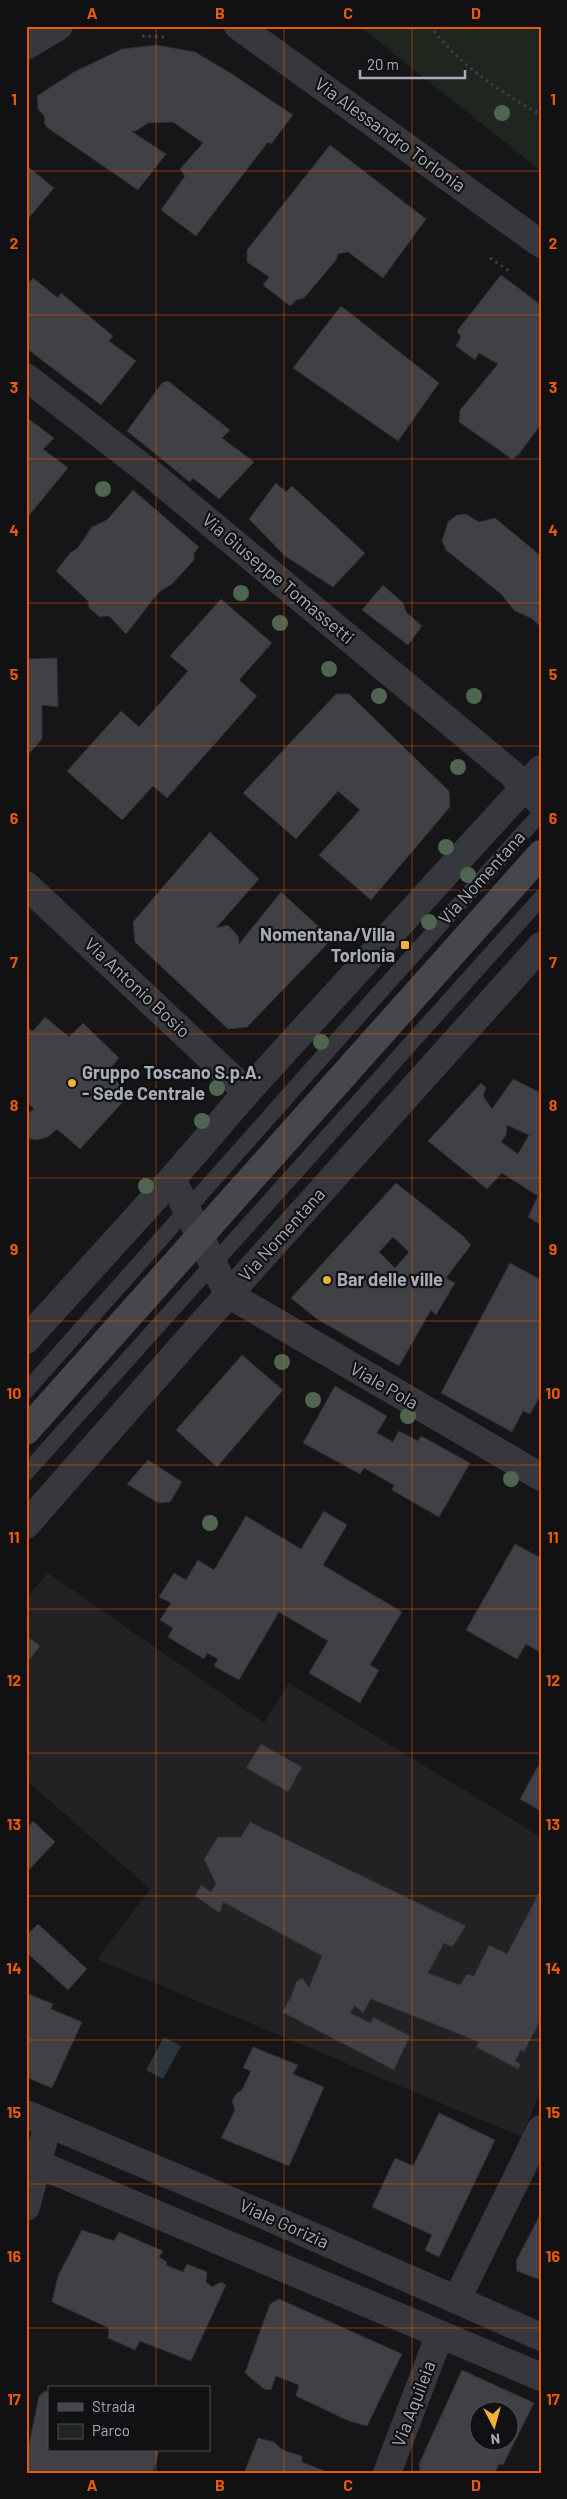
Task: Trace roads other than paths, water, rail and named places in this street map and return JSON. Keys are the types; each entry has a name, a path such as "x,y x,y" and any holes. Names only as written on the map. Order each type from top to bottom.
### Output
{"main road":[{"name":"Via Nomentana","path":"26,1431 541,854"}],"street":[{"path":"26,46 59,26"},
{"name":"Via Alessandro Torlonia","path":"238,26 541,244"},
{"name":"Via Giuseppe Tomassetti","path":"26,377 150,473 536,786"},
{"name":"Via Nomentana","path":"26,1340 172,1179 247,1092 536,786"},
{"name":"Via Antonio Bosio","path":"26,885 247,1092"},
{"name":"Via Nomentana","path":"26,1525 228,1294 541,946"},
{"path":"172,1179 228,1294"},
{"name":"Viale Pola","path":"228,1294 541,1477"},
{"path":"26,2207 37,2119"},
{"name":"Viale Gorizia","path":"37,2119 264,2215 541,2337"},
{"path":"457,2299 541,2129"},
{"path":"32,2161 541,2377"},
{"path":"247,2251 264,2215"},
{"name":"Via Aquileia","path":"388,2473 440,2334"}],"lane":[{"name":"Via Nomentana","path":"26,1391 386,984 541,813"},
{"name":"Via Nomentana","path":"26,1473 541,898"}],"place":[{"name":"Nomentana/Villa Torlonia","path":"405,945"},
{"name":"Gruppo Toscano S.p.A. - Sede Centrale","path":"72,1083"},
{"name":"Bar delle ville","path":"327,1280"}]}
